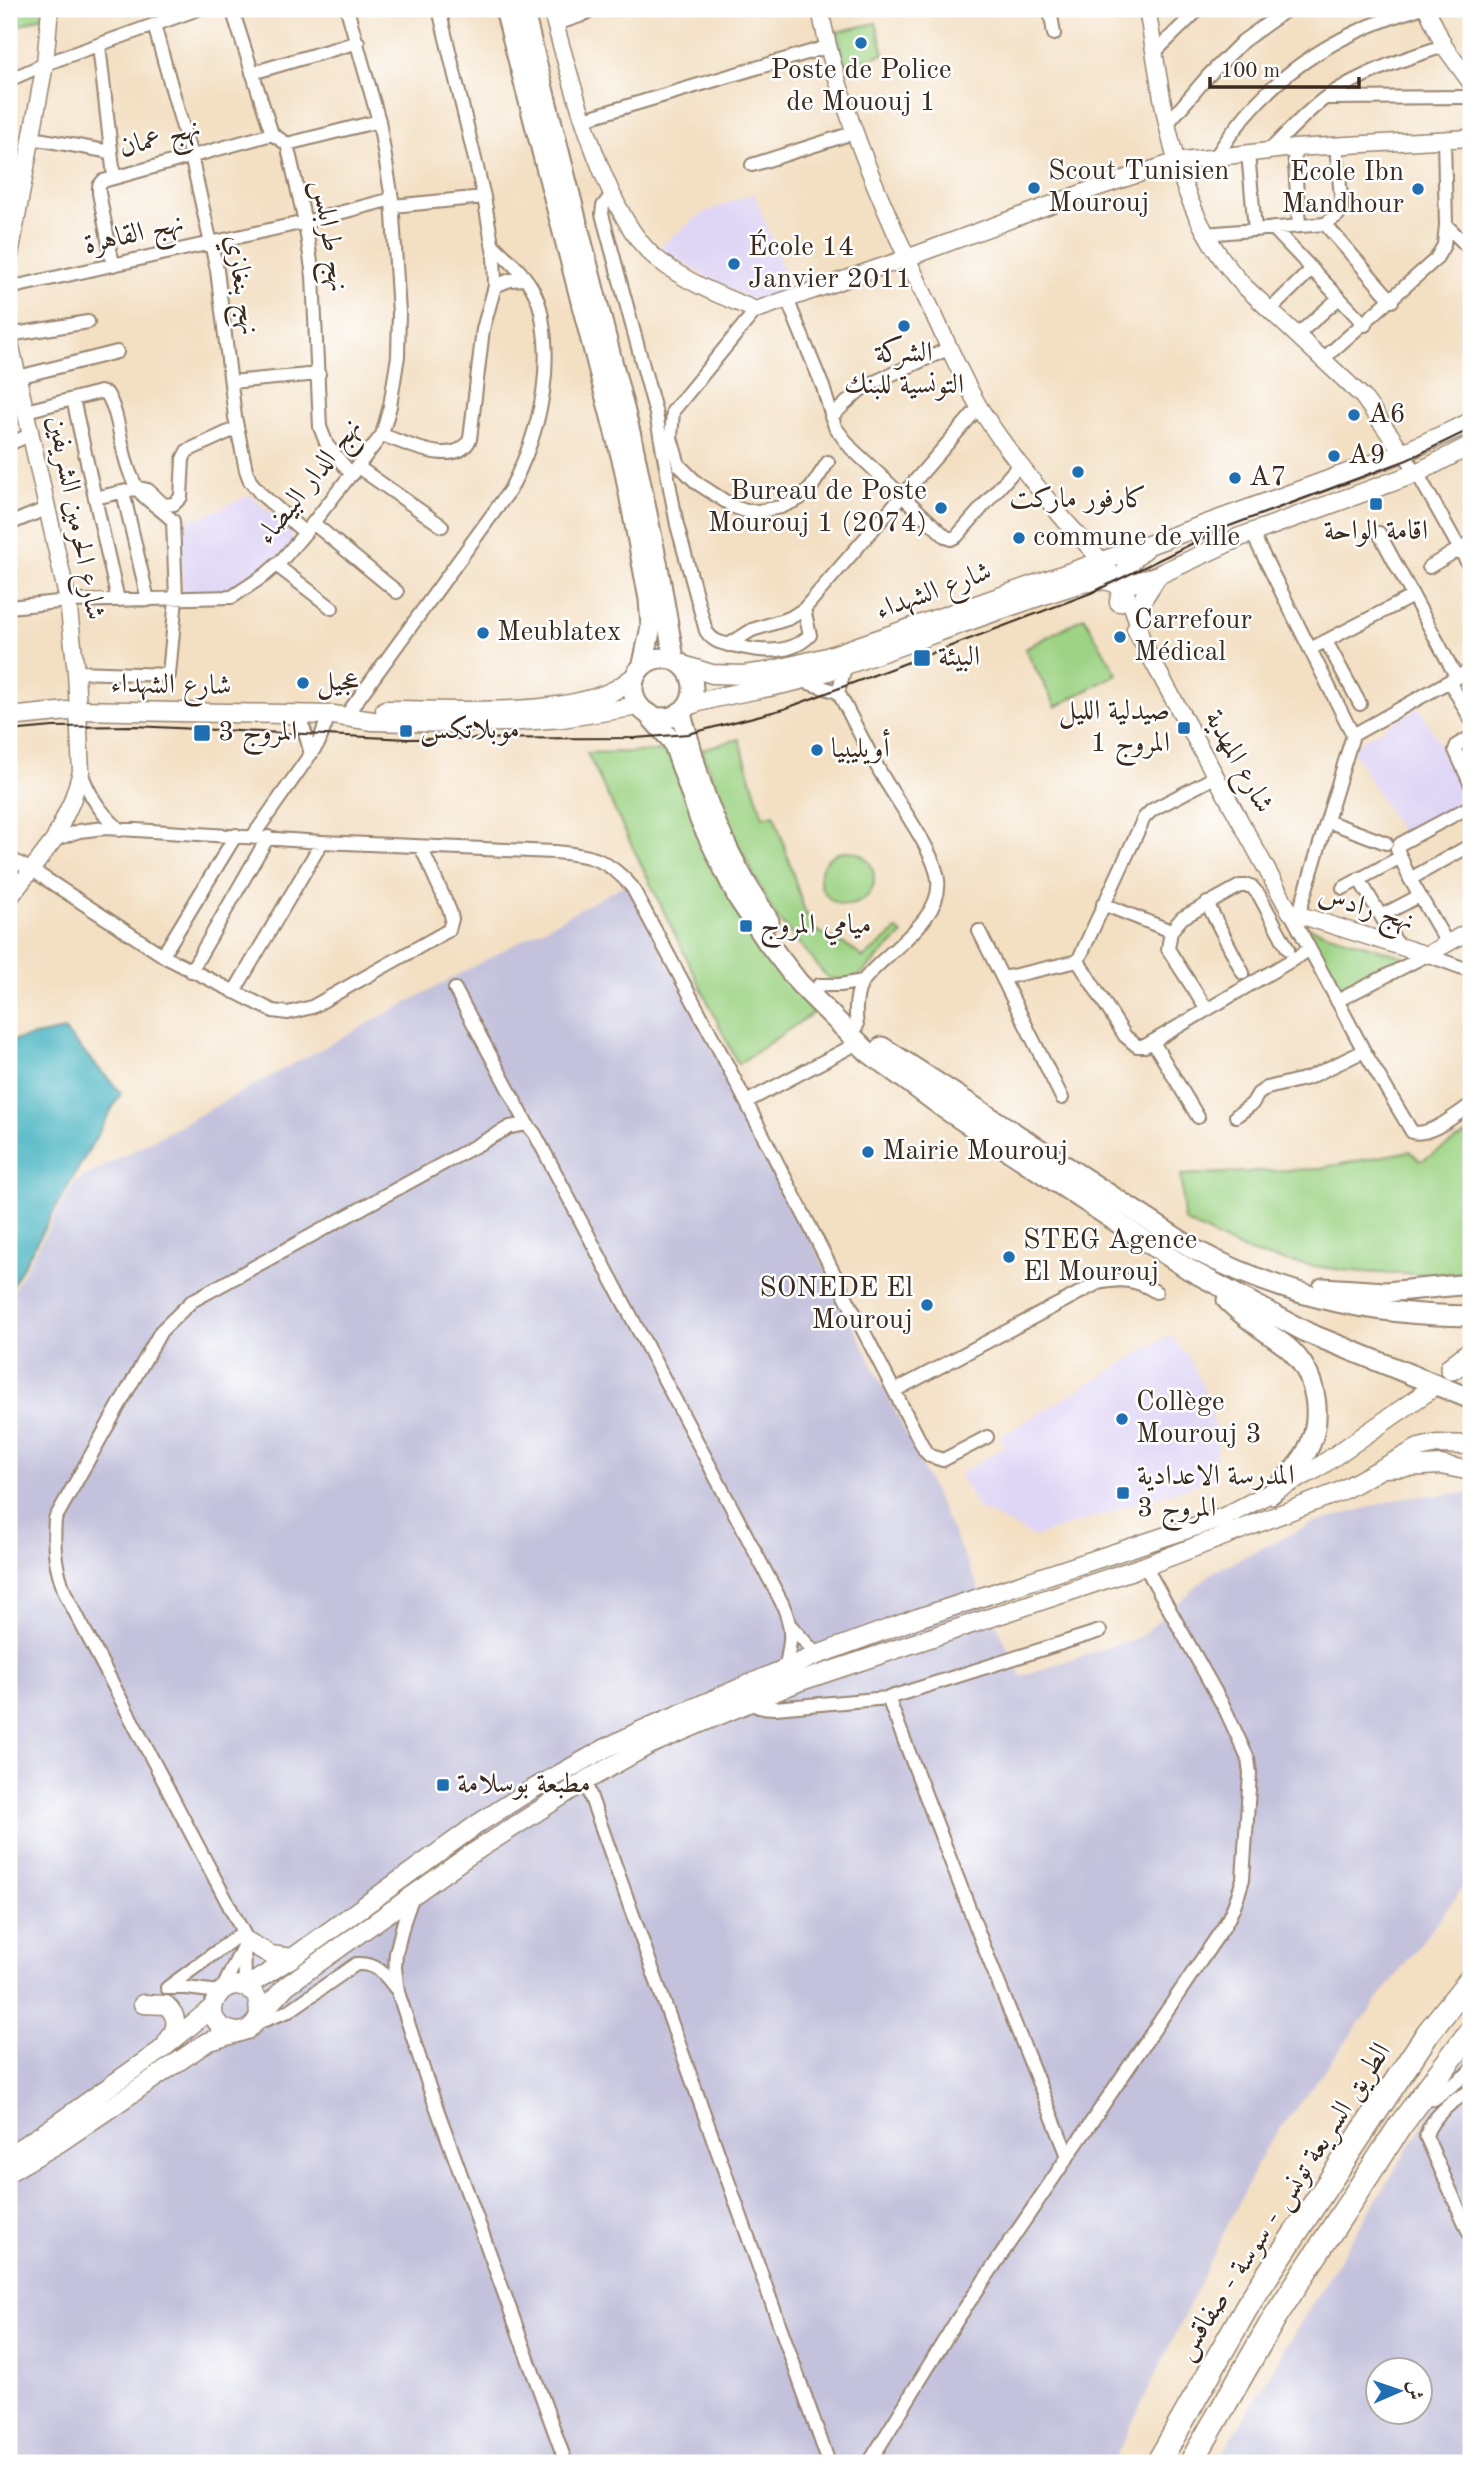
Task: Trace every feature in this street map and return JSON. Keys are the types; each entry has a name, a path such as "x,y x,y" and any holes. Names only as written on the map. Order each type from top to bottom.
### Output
{"highway":[{"path":"505,9 624,467 649,598 651,628 633,686 634,697 673,742 700,820 738,898 768,943 800,983 945,1109 1098,1211 1216,1284 1308,1333 1471,1399"},
{"path":"523,9 631,436 679,662 692,680 691,698 684,709 664,718 643,710"},
{"path":"639,670 658,658 679,662"},
{"path":"684,709 701,784 721,836 750,892 776,933 858,1034 1195,1250 1231,1267 1285,1288 1358,1308 1396,1313 1471,1316"},
{"path":"1231,1267 1320,1288 1366,1292 1427,1290 1471,1284"},
{"path":"1216,1284 1236,1308 1293,1353 1306,1370 1313,1389 1316,1416 1309,1446 1300,1462 1271,1494"},
{"path":"1461,1370 1471,1353"},
{"name":"الطريق السريعة تونس - سوسة - صفاقس","path":"1158,2463 1249,2303 1427,2034 1471,1979"},
{"name":"الطريق السريعة تونس - سوسة - صفاقس","path":"1191,2463 1275,2316 1400,2126 1471,2031"},
{"path":"1400,2126 1434,2099"}],"main road":[{"name":"شارع الشهداء","path":"679,662 725,676 766,672 802,664 918,626 1097,559 1154,543 1403,453 1471,422"},
{"name":"شارع الشهداء","path":"684,709 713,697 799,680 846,666 1083,583 1115,589 1158,575 1252,533 1417,473 1471,445"},
{"path":"1115,589 1130,562 1154,543"},
{"path":"1138,617 1144,597 1158,575"},
{"name":"شارع الشهداء","path":"9,716 78,710 340,715 522,709 559,706 613,691 639,670"},
{"name":"شارع الشهداء","path":"340,715 445,723 508,722 643,710"},
{"path":"9,2155 161,2050 229,1986 245,1987 292,1958 479,1823 531,1790 640,1731 817,1655 918,1618 1200,1526 1271,1494 1316,1469 1429,1391"},
{"path":"9,2172 59,2143 207,2042 250,2024 286,1986 465,1858 585,1781 649,1745 798,1682 1145,1566 1339,1492 1411,1451 1426,1446 1471,1445"},
{"path":"1381,1469 1441,1465 1471,1471"},
{"path":"244,1938 271,1955 292,1958"},
{"path":"245,1987 258,1999 250,2024"},
{"path":"217,1998 217,2022 230,2032 250,2024"},
{"path":"143,2004 166,2005 176,2018 174,2032 161,2050"}],"street":[{"path":"9,260 45,64 50,9"},
{"path":"9,80 45,64 198,9"},
{"path":"232,9 272,134 287,144 379,121"},
{"name":"نهج الدار البيضاء","path":"9,607 68,601 232,597 276,565 309,528 382,435 398,356 399,313 392,203 379,121 347,9"},
{"path":"382,435 444,455 460,452 467,447 484,330 495,286 492,244 484,197 439,9"},
{"path":"594,9 580,16 553,16 584,119 612,194 626,222 655,258 688,280 756,310"},
{"path":"820,9 827,47 856,132 907,258 979,407 1019,466 1097,559 1115,589 1138,617 1141,637"},
{"path":"1050,9 1054,34"},
{"path":"1147,9 1175,162 1205,234 1230,271 1269,311 1363,397 1466,545 1471,569"},
{"path":"1155,52 1199,9"},
{"path":"1167,124 1208,76 1243,41 1288,9"},
{"path":"1217,155 1250,108 1284,77 1363,27 1417,9"},
{"path":"1427,9 1444,46 1471,83"},
{"name":"نهج بنغازي","path":"154,25 191,156 211,243 219,282 237,428 250,481 397,592"},
{"path":"252,72 358,42"},
{"path":"99,45 114,177"},
{"path":"1270,150 1325,98 1382,68 1444,46"},
{"path":"584,119 827,47"},
{"path":"1325,98 1471,97"},
{"path":"752,166 856,132"},
{"name":"نهج عمان","path":"113,265 99,186 114,177 272,134"},
{"path":"32,138 111,152"},
{"path":"804,609 811,631 806,639 771,652 713,640 704,626 679,534 669,477 668,446 673,411 756,310 1175,162 1294,148 1471,138"},
{"path":"1322,360 1436,259 1444,245 1444,139"},
{"name":"نهج طرابلس","path":"287,144 305,222 313,276 319,419 323,436 327,445 355,471 442,526"},
{"path":"1205,234 1325,224 1338,215 1342,207 1336,145"},
{"path":"1294,148 1299,226"},
{"path":"1248,153 1255,230"},
{"path":"612,194 605,202 602,214 668,446 679,466 686,474 734,507 759,511 781,507 799,499 811,488 828,461"},
{"name":"نهج القاهرة","path":"9,289 392,203 484,197"},
{"path":"1325,224 1392,300"},
{"path":"1446,225 1471,250"},
{"path":"1273,228 1365,324"},
{"path":"253,836 323,737 487,523 510,490 525,460 543,403 546,356 541,313 534,290 492,244"},
{"path":"1269,311 1312,270"},
{"path":"495,286 510,280 526,279"},
{"path":"1296,336 1339,298"},
{"path":"787,299 823,387 831,417 845,442 945,536 954,538 1019,466"},
{"path":"9,337 88,322"},
{"name":"شارع الحرمين الشريفين","path":"9,337 16,389 32,434 68,601 76,672 81,772"},
{"path":"831,417 870,384 950,348"},
{"path":"16,389 117,352"},
{"path":"231,382 319,374"},
{"path":"26,411 100,392 107,394 125,457 141,494 173,521 176,598 169,674 76,672"},
{"path":"73,399 118,600"},
{"path":"728,645 752,629 790,618 804,609 979,407"},
{"path":"95,498 139,488 148,489 164,505 174,504 181,497 183,459 187,450 237,428"},
{"path":"9,444 32,434"},
{"path":"669,477 686,474"},
{"path":"123,492 148,600"},
{"path":"9,524 48,508"},
{"path":"1252,533 1353,735 1327,821 1294,914 1309,950 1412,1132 1419,1134 1428,1131 1471,1105"},
{"path":"1379,533 1413,596 1470,716"},
{"path":"1429,567 1466,545"},
{"path":"276,565 332,608"},
{"name":"شارع المهدية","path":"1115,589 1294,914"},
{"path":"1310,649 1413,596"},
{"path":"1326,641 1360,704"},
{"path":"838,692 846,666"},
{"path":"1353,735 1471,669"},
{"path":"799,680 838,692 882,775 927,851 939,882 932,908 915,930 863,981 850,985 819,985"},
{"path":"293,714 304,729 311,754"},
{"path":"1471,737 1457,745 1455,750 1471,785"},
{"path":"81,772 93,803 120,830"},
{"path":"9,900 54,840 72,801 81,772"},
{"path":"1078,961 1144,818 1152,810 1217,776"},
{"path":"1447,943 1410,879 1397,849 1400,844 1471,806"},
{"path":"1327,821 1386,843"},
{"path":"54,840 79,831 105,828 322,842 584,854 603,860 620,872 632,887 854,1298 925,1451 936,1460 949,1458 987,1437"},
{"path":"163,955 236,835"},
{"path":"191,971 268,837"},
{"path":"233,992 322,842"},
{"path":"1410,879 1471,845"},
{"path":"9,858 191,971 273,1011 300,1011 312,1007 449,930 452,919 450,911 421,847"},
{"path":"1343,888 1399,858"},
{"path":"1359,879 1398,946"},
{"path":"1207,1010 1170,954 1168,942 1171,931 1182,918 1240,886 1251,886 1259,895 1288,949"},
{"path":"1381,916 1419,895"},
{"path":"1207,903 1243,973"},
{"path":"1103,904 1171,931"},
{"name":"نهج رادس","path":"1294,914 1427,954"},
{"path":"1337,1001 1471,930"},
{"path":"979,931 1062,1098"},
{"path":"1078,961 1130,1042 1137,1046 1153,1042 1309,950"},
{"path":"1427,954 1471,971"},
{"path":"1003,978 1078,961"},
{"path":"746,1102 858,1034 856,1003 863,981"},
{"path":"455,989 527,1124 535,1134 769,1578 791,1626 817,1655"},
{"path":"1153,1042 1198,1117"},
{"path":"1236,1116 1268,1088 1308,1078 1364,1051"},
{"path":"245,1987 244,1938 65,1593 57,1573 53,1548 55,1520 161,1331 192,1301 510,1126 527,1124"},
{"path":"896,1390 1098,1283 1129,1280 1144,1284 1156,1292"},
{"path":"869,2463 957,2320 1232,1913 1242,1878 1250,1773 1248,1759 1225,1709 1145,1566"},
{"path":"785,1670 791,1626"},
{"path":"749,1703 775,1708 888,1698 1100,1632"},
{"path":"888,1698 1068,2156"},
{"path":"585,1781 830,2463"},
{"path":"413,1895 396,1953 398,1992 429,2087 566,2463"},
{"path":"244,1938 217,1998 186,1987 167,1988 244,1938"},
{"path":"250,2024 289,2011 356,1964 368,1963 379,1968 398,1992"},
{"path":"1434,2099 1471,2071"},
{"path":"1471,2091 1447,2108 1428,2128 1426,2136 1471,2237"}],"shaded area":[{"name":"École 14 Janvier 2011","path":"754,193 788,283 782,286 785,294 757,302 714,282 659,247 703,213"},
{"path":"249,495 291,530 293,542 286,552 227,596 183,598 179,522 207,515"},
{"path":"1419,707 1471,797 1471,802 1405,840 1351,747"},
{"path":"626,884 759,1134 1021,1676 1140,1637 1213,1572 1311,1524 1405,1497 1471,1493 1471,1877 1264,2150 1113,2463 9,2463 9,1297 75,1182"},
{"name":"Collège Mourouj 3","path":"1170,1335 1191,1360 1209,1401 1218,1442 1212,1479 1034,1537 977,1508 959,1474 1005,1447 1000,1437"},
{"path":"1471,2052 1471,2463 1217,2463 1458,2068"}],"green space":[{"path":"9,9 45,9 44,16 9,30"},
{"name":"Poste de Police de Mououj 1","path":"876,23 884,54 845,64 837,32"},
{"path":"1084,617 1117,674 1056,707 1025,649"},
{"path":"739,739 763,817 774,814 804,909 815,930 850,947 863,958 897,930 903,934 859,976 847,980 828,978 774,914 728,826 702,749"},
{"path":"670,751 712,867 755,940 813,1013 738,1064 587,753"},
{"path":"852,851 862,855 870,863 874,878 870,893 862,901 842,905 832,901 824,893 820,873 824,863 832,855"},
{"path":"1306,927 1405,957 1345,988 1335,986"},
{"path":"1467,1134 1471,1141 1471,1272 1393,1274 1288,1262 1254,1254 1184,1221 1181,1175 1314,1169 1410,1151 1421,1161"}],"water":[{"path":"64,1030 121,1093 9,1291 9,1041"}],"tram line":[{"path":"9,731 53,727 134,726 409,739 635,738 688,734 784,709 1091,593 1224,528 1407,460 1471,429"}],"place":[{"name":"Poste de Police de Mououj 1","path":"861,43"},
{"name":"Scout Tunisien Mourouj","path":"1034,188"},
{"name":"Ecole Ibn Mandhour","path":"1418,189"},
{"name":"École 14 Janvier 2011","path":"734,264"},
{"name":"الشركة التونسية للبنك","path":"904,326"},
{"name":"A6","path":"1354,415"},
{"name":"A9","path":"1334,456"},
{"name":"كارفور ماركت","path":"1078,472"},
{"name":"A7","path":"1235,478"},
{"name":"اقامة الواحة","path":"1376,504"},
{"name":"Bureau de Poste Mourouj 1 (2074)","path":"941,508"},
{"name":"commune de ville","path":"1019,538"},
{"name":"Meublatex","path":"483,633"},
{"name":"Carrefour Médical","path":"1120,637"},
{"name":"البيئة","path":"922,658"},
{"name":"عجيل","path":"303,683"},
{"name":"صيدلية الليل المروج 1","path":"1184,728"},
{"name":"موبلاتكس","path":"406,731"},
{"name":"المروج 3","path":"202,733"},
{"name":"أويليبيا","path":"817,750"},
{"name":"ميامي المروج","path":"746,926"},
{"name":"Mairie Mourouj","path":"868,1152"},
{"name":"STEG Agence El Mourouj","path":"1009,1257"},
{"name":"SONEDE El Mourouj","path":"927,1305"},
{"name":"Collège Mourouj 3","path":"1122,1419"},
{"name":"المدرسة الاعدادية المروج 3","path":"1123,1493"},
{"name":"مطبعة بوسلامة","path":"443,1785"}]}
